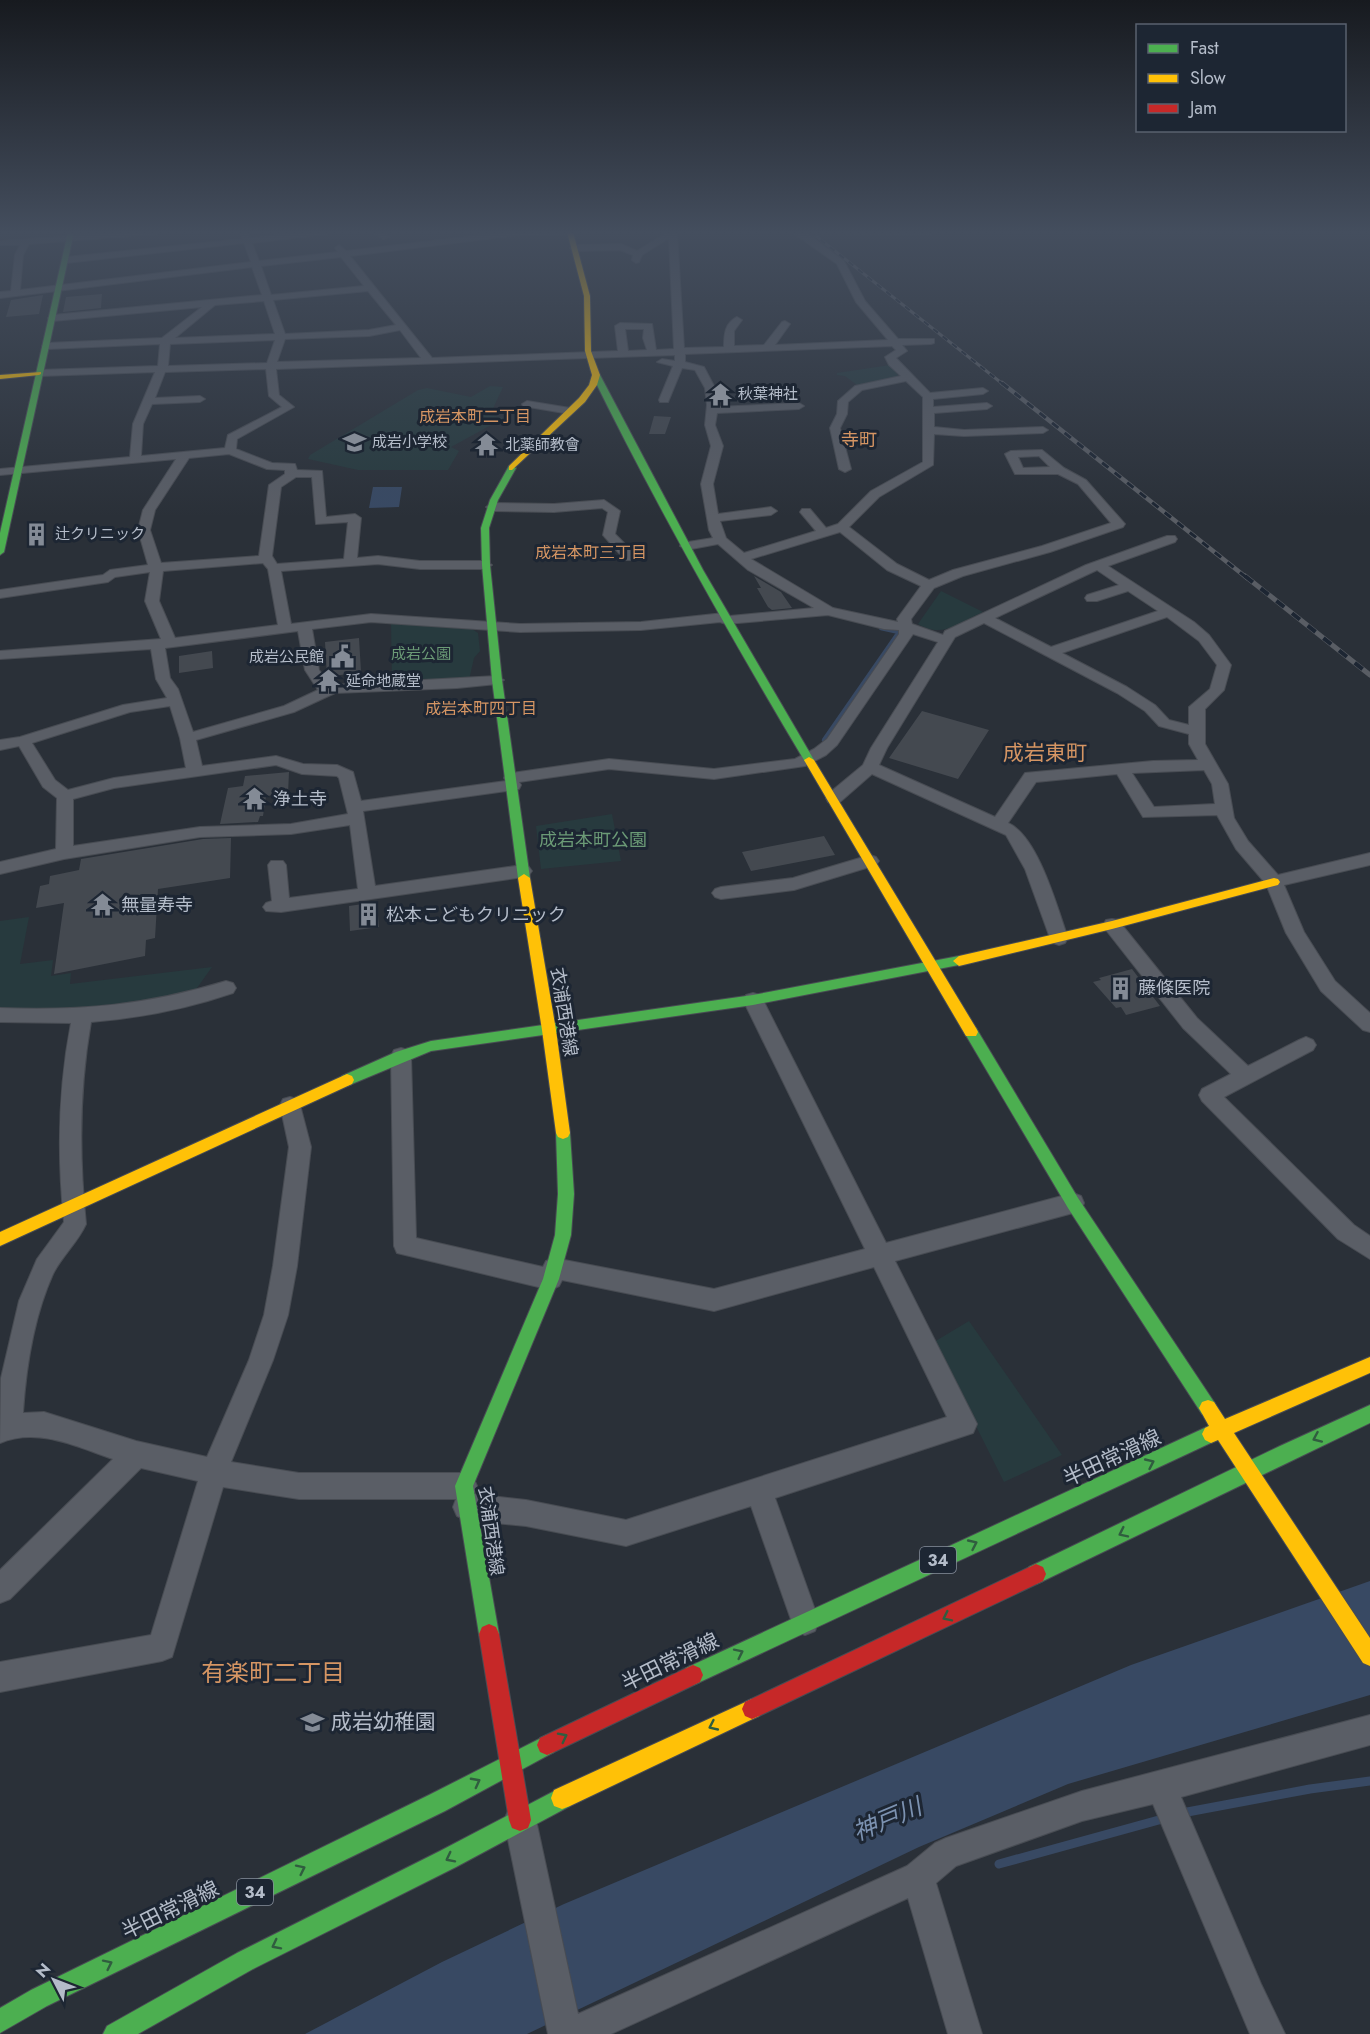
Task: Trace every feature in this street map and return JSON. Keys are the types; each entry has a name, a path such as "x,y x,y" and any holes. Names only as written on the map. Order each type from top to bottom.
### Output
{"street":[{"path":"0,552 51,327"},
{"path":"135,460 138,424 162,368 165,341 182,327"},
{"path":"230,451 232,437 290,407 274,396 270,377 271,365 281,336 278,327"},
{"path":"46,346 369,333 403,327 429,361"},
{"path":"589,327 590,358 596,375 725,618 1073,1203 1370,1656"},
{"path":"620,327 623,354"},
{"path":"650,327 648,338 652,352"},
{"path":"664,400 680,357 678,327"},
{"path":"729,349 729,331 732,327"},
{"path":"768,347 783,327"},
{"path":"740,558 842,527 875,494 929,463 928,396 907,378 890,357 902,351 883,327"},
{"path":"0,376 162,368 680,357 729,349 931,341"},
{"path":"590,358 652,352 680,357 699,367 710,388 710,425 717,446 707,484 715,530 721,540 740,558 828,611 884,625 906,627 945,640"},
{"name":"衣浦西港線","path":"520,1820 465,1496 552,1274 563,1235 566,1194 565,1152 497,680 486,566 485,528 492,507 511,468 586,395 596,375"},
{"path":"845,469 835,428 842,414 843,401 859,388 907,378"},
{"path":"928,396 982,391"},
{"path":"586,395 593,392 606,395"},
{"path":"147,401 200,399"},
{"path":"527,404 570,411"},
{"path":"711,410 798,406"},
{"path":"930,410 987,406"},
{"path":"930,430 964,433 1043,430"},
{"path":"0,472 230,451 271,467 291,466 291,474"},
{"path":"185,455 151,505 144,530 156,567 157,581 152,600 163,644 163,679 171,689 175,700 188,738 195,772"},
{"path":"0,868 64,853 200,832 291,829 356,812 609,764 714,774 799,763 810,758 832,741 906,634 904,619 929,585 958,573 1046,549 1119,524 1082,482 1060,470"},
{"path":"285,627 270,563 268,528 275,485 291,474 318,473 320,521 355,518 350,563"},
{"path":"492,507 554,508 604,504 614,511 609,535 630,557"},
{"path":"713,518 771,510"},
{"path":"806,512 824,533"},
{"path":"842,527 892,567 929,585"},
{"path":"834,798 870,767 879,748 945,640 958,629 1098,565 1171,539"},
{"path":"686,546 721,540"},
{"path":"0,594 71,585 108,578 110,574 156,567 350,563 378,560 420,565 486,566"},
{"path":"1098,565 1188,625 1204,638 1224,665 1222,686 1209,700 1197,707 1197,744 1220,784 1223,809 1242,845 1274,882 1295,933 1311,962 1328,986 1370,1025"},
{"path":"1092,598 1129,586"},
{"path":"0,655 163,644 371,618 520,628 641,626 828,611"},
{"path":"1049,653 1167,612"},
{"path":"984,618 1122,690 1150,708 1164,723 1197,731"},
{"path":"305,625 310,669 320,685 329,691"},
{"path":"188,738 289,709 341,688 457,684 497,680"},
{"path":"0,745 23,741 128,708 175,700"},
{"path":"23,741 49,783 65,796"},
{"path":"65,796 114,783 281,760 305,769 337,770 347,776 356,812 364,855 367,893"},
{"path":"998,824 1031,777 1153,766 1209,765"},
{"path":"870,767 1012,831 1026,850 1039,877 1059,938"},
{"path":"1122,770 1149,813 1223,809"},
{"path":"64,853 65,796"},
{"path":"0,1239 290,1105 400,1056 431,1046 753,1000 933,967 1112,926 1274,882 1370,859"},
{"path":"721,893 794,884 870,861"},
{"path":"277,865 277,907 523,871"},
{"path":"1112,926 1190,1023 1246,1076"},
{"path":"0,1015 82,1016 194,1000 226,988"},
{"path":"82,1016 72,1070 69,1166 75,1224 45,1266 31,1301 13,1378 5,1428 44,1424 136,1454 214,1472 299,1486 465,1496 586,1527 626,1533 964,1424 753,1000"},
{"path":"1306,1045 1209,1095 1346,1232 1370,1250"},
{"path":"400,1056 405,1246 552,1274 714,1300 881,1257 1073,1203"},
{"path":"0,1677 162,1647 214,1472 261,1360 276,1315 285,1266 300,1147 290,1105"},
{"name":"半田常滑線","path":"0,2020 39,1998 511,1764 805,1621 1221,1430 1370,1365"},
{"path":"116,2034 245,1961 592,1782 843,1667 1370,1414"},
{"path":"0,1589 136,1454"},
{"path":"759,1491 805,1621"},
{"path":"573,2034 918,1877 946,1854 1082,1806 1169,1806 1370,1730"},
{"path":"1169,1806 1249,1996 1268,2034"},
{"path":"520,1820 566,2034"},
{"path":"918,1877 965,2034"}],"green space":[{"path":"890,365 898,375 897,377 857,385 845,376 837,375 837,373"},
{"path":"490,386 503,387 490,415 504,418 451,447 459,451 448,470 358,470 308,459 310,455 418,390 427,388 471,397"},
{"path":"941,591 983,612 943,630 935,630 918,624"},
{"name":"成岩公園","path":"391,623 472,629 478,633 480,651 474,658 469,680 392,683"},
{"name":"成岩本町公園","path":"612,814 621,861 541,869 536,826"},
{"path":"29,917 20,964 53,960 51,976 71,973 70,984 212,967 192,995 82,1010 0,1009 0,921"},
{"path":"969,1321 1062,1455 1004,1482 934,1342"}],"water":[{"path":"373,487 402,487 399,507 369,508"},
{"name":"神戸川","path":"1370,1581 1370,1695 1068,1784 919,1847 527,2034 305,2034 442,1962 564,1904 1131,1665"}],"building":[{"path":"654,416 671,417 665,434 649,434"},
{"path":"754,576 781,592 792,608 772,610 768,607 757,588 761,588"},
{"name":"成岩公民館","path":"359,638 361,672 327,677 325,642"},
{"path":"212,651 213,668 179,673 179,656"},
{"path":"922,711 989,730 958,779 889,758"},
{"name":"浄土寺","path":"289,772 288,794 266,796 263,816 260,816 258,822 220,824 228,788 243,786 245,776"},
{"path":"824,836 835,855 751,871 742,852"},
{"name":"無量寿寺","path":"231,838 230,878 158,889 155,938 146,940 145,956 54,974 64,903 36,908 40,886 49,884 50,876 79,870 81,859 203,839"},
{"name":"松本こどもクリニック","path":"377,902 379,927 350,931 349,906"},
{"name":"藤條医院","path":"1132,969 1160,1006 1126,1015 1121,1007 1116,1008 1093,982 1101,980 1099,978"}],"waterway":[{"path":"824,740 899,632 881,628"},
{"path":"1182,1813 1310,1789 1370,1781"},
{"path":"999,1864 1166,1818"}],"railway":[{"path":"931,327 1004,385"},
{"path":"1002,383 1247,578"},
{"path":"1245,576 1370,675"}],"traffic: fast":[{"path":"0,552 50,327"},
{"path":"596,375 698,570 809,760"},
{"path":"512,468 494,500 485,528 486,565 497,680 524,878"},
{"path":"347,1080 401,1056 431,1046 753,1000 959,961"},
{"path":"971,1032 1073,1203 1208,1408"},
{"path":"489,1634 464,1486 551,1279 563,1235 566,1194 563,1133"},
{"path":"1036,1574 1370,1414"},
{"path":"693,1675 1211,1434"},
{"path":"0,2021 39,1998 437,1803 547,1745"},
{"path":"115,2034 245,1961 448,1859 562,1798"}],"traffic: slow":[{"path":"512,468 582,400 593,385 596,375 588,351 588,327"},
{"path":"0,377 39,373"},
{"path":"809,760 971,1032"},
{"path":"524,878 563,1133"},
{"path":"959,961 1112,925 1274,882"},
{"path":"0,1239 347,1080"},
{"path":"1211,1434 1370,1365"},
{"path":"1208,1408 1370,1656"},
{"path":"562,1798 752,1709"}],"traffic: jam":[{"path":"752,1709 1036,1574"},
{"path":"489,1634 520,1820"},
{"path":"547,1745 693,1675"}],"place":[{"name":"秋葉神社","path":"720,394"},
{"name":"成岩小学校","path":"354,442"},
{"name":"北薬師教會","path":"487,445"},
{"name":"辻クリニック","path":"37,534"},
{"name":"成岩公民館","path":"342,657"},
{"name":"延命地蔵堂","path":"328,681"},
{"name":"浄土寺","path":"255,799"},
{"name":"無量寿寺","path":"103,905"},
{"name":"松本こどもクリニック","path":"368,915"},
{"name":"藤條医院","path":"1120,988"},
{"name":"成岩幼稚園","path":"313,1722"}],"district":[{"name":"成岩本町二丁目","path":"475,416"},
{"name":"寺町","path":"859,440"},
{"name":"成岩本町三丁目","path":"591,552"},
{"name":"成岩本町四丁目","path":"481,708"},
{"name":"成岩東町","path":"1045,753"},
{"name":"有楽町二丁目","path":"273,1672"}]}
